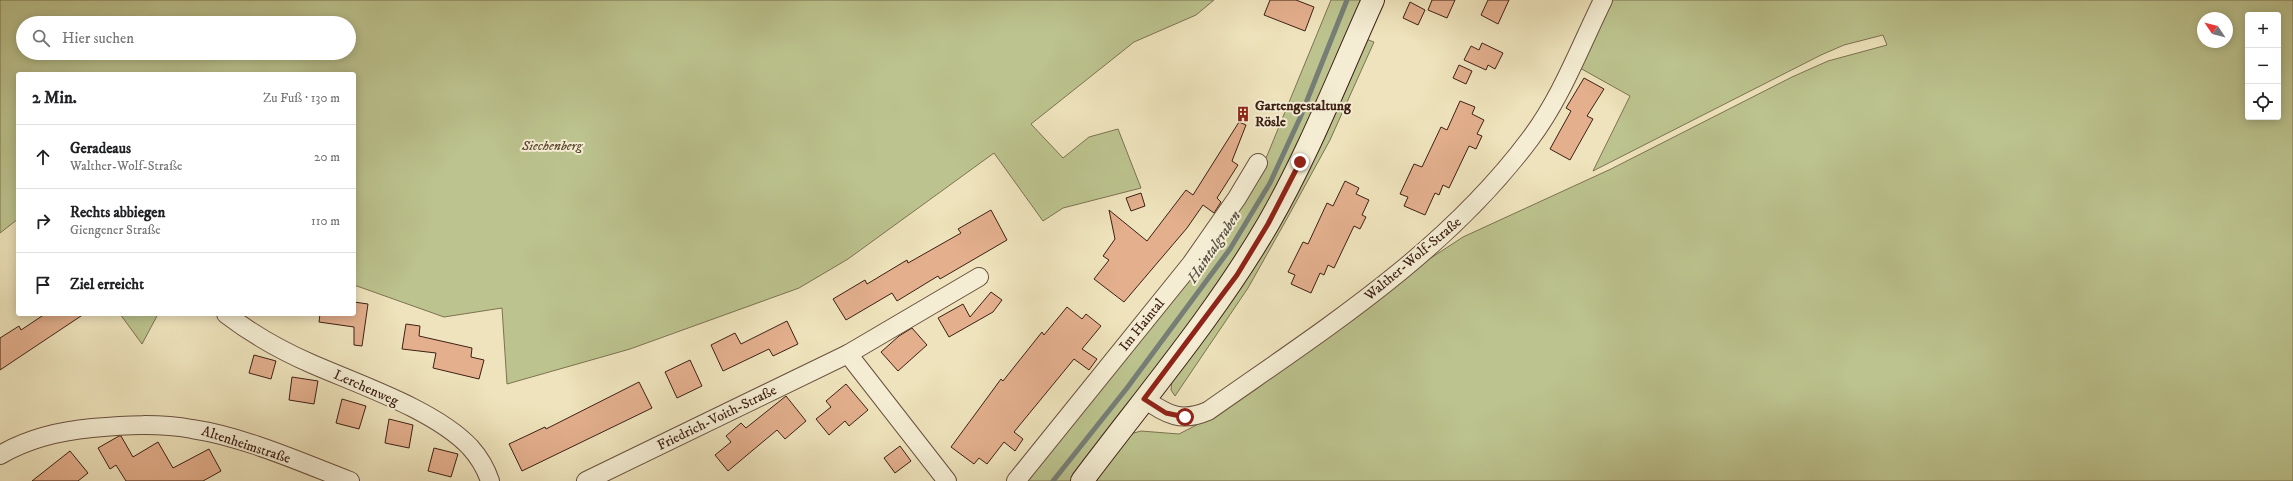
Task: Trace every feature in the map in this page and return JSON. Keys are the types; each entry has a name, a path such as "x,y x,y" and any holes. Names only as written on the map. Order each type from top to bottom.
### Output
{"main road":[{"path":"1082,481 1223,294 1268,224 1300,162 1372,0"}],"street":[{"name":"Walther-Wolf-Straße","path":"1144,399 1166,413 1176,416 1196,416 1208,410 1346,314 1431,248 1470,210 1531,139 1556,97 1603,0"},
{"name":"Im Haintal","path":"1016,481 1191,264 1237,198 1258,163"},
{"name":"Friedrich-Voith-Straße","path":"586,481 848,354 979,277"},
{"name":"Lerchenweg","path":"229,316 281,349 415,410 449,430 471,447 479,458 490,481"},
{"path":"848,354 947,481"},
{"name":"Altenheimstraße","path":"0,455 29,440 61,432 132,425 192,428 223,436 312,474 350,481"}],"green space":[{"name":"Siechenberg","path":"0,0 1214,0 1196,15 1134,42 1031,124 1063,158 1089,137 1118,129 1141,188 1063,208 1043,221 994,153 848,259 799,288 630,349 507,384 502,308 444,317 356,286 356,72 16,72 16,221 0,233"},
{"path":"1331,0 1364,0 1302,144 1228,275 1072,481 1022,481 1262,168"},
{"path":"1610,0 2293,0 2293,481 1091,481 1130,434 1141,431 1179,434 1214,416 1414,269 1463,237 1611,169 1792,77 1828,61 1887,45 1883,35 1844,45 1821,55 1593,171 1630,96 1580,68"},
{"path":"1366,39 1374,42 1330,140 1248,288 1175,396 1171,390 1172,379"},
{"path":"121,316 157,316 142,344"}],"building":[{"path":"1270,0 1296,0 1314,7 1305,31 1264,15"},
{"path":"1432,0 1455,0 1447,18 1428,10"},
{"path":"1488,0 1509,0 1498,24 1481,15"},
{"path":"1410,2 1425,10 1418,25 1403,18"},
{"path":"1482,43 1503,53 1495,69 1488,65 1486,70 1464,60 1471,46 1479,50"},
{"path":"1459,65 1472,71 1466,84 1453,78"},
{"path":"1584,78 1604,89 1587,116 1593,119 1570,160 1550,149 1571,111 1566,108"},
{"path":"1460,101 1475,107 1472,114 1484,120 1477,134 1482,136 1476,149 1469,146 1449,188 1443,185 1439,195 1435,193 1425,215 1404,206 1408,197 1400,194 1414,164 1422,167 1441,127 1447,130"},
{"path":"1239,122 1246,125 1232,161 1238,165 1217,198 1221,202 1214,213 1203,205 1187,228 1124,302 1094,279 1109,260 1103,256 1115,239 1109,210 1147,241 1186,190 1193,195"},
{"path":"1345,181 1359,188 1356,194 1369,200 1362,215 1366,217 1360,229 1354,226 1334,268 1328,265 1324,275 1320,273 1311,293 1291,284 1295,275 1288,272 1303,242 1308,244 1327,203 1333,206"},
{"path":"1141,193 1145,206 1131,211 1126,198"},
{"path":"991,210 1007,240 940,279 938,276 897,301 892,293 846,320 833,299 865,280 867,284 907,260 908,263 961,233 958,229"},
{"path":"991,292 1002,300 993,312 949,337 938,318 963,304 970,317"},
{"path":"356,302 368,304 362,346 354,345 354,327 319,322 320,316 356,316"},
{"path":"1067,307 1082,319 1086,314 1101,326 1082,349 1097,359 1089,370 1074,359 1014,432 1023,439 1015,451 1004,442 987,464 979,458 974,464 951,447 1001,379 1003,381 1042,332 1044,335"},
{"path":"42,316 81,316 0,370 0,338 19,326 21,330"},
{"path":"787,321 798,344 773,356 769,349 723,371 711,345 735,333 741,344"},
{"path":"406,324 420,326 419,336 472,348 471,357 484,360 479,379 433,368 436,353 402,349"},
{"path":"912,328 927,345 898,371 881,352 899,336"},
{"path":"254,355 276,361 271,379 249,373"},
{"path":"690,360 702,386 677,398 665,372"},
{"path":"292,377 318,381 314,404 289,400"},
{"path":"639,382 652,408 522,471 509,444 545,427 546,429"},
{"path":"846,384 868,410 849,426 845,421 829,435 816,419 831,407 826,401"},
{"path":"786,396 806,421 785,439 777,430 728,471 715,455 731,442 726,436 741,423 746,428"},
{"path":"342,399 366,406 359,429 336,423"},
{"path":"389,419 413,425 409,448 385,443"},
{"path":"121,436 133,457 158,442 173,468 209,449 221,471 203,481 126,481 116,465 110,469 98,448"},
{"path":"900,446 911,461 895,473 884,458"},
{"path":"434,448 458,454 451,477 428,471"},
{"path":"70,451 88,473 78,481 32,481"}],"waterway":[{"name":"Haintalgraben","path":"1053,481 1127,388 1230,249 1270,183 1300,118 1347,0"}],"place":[{"name":"Gartengestaltung Rösle","path":"1243,114"}],"route":[{"path":"1185,417 1166,413 1144,399 1237,275 1268,224 1300,162"}]}
